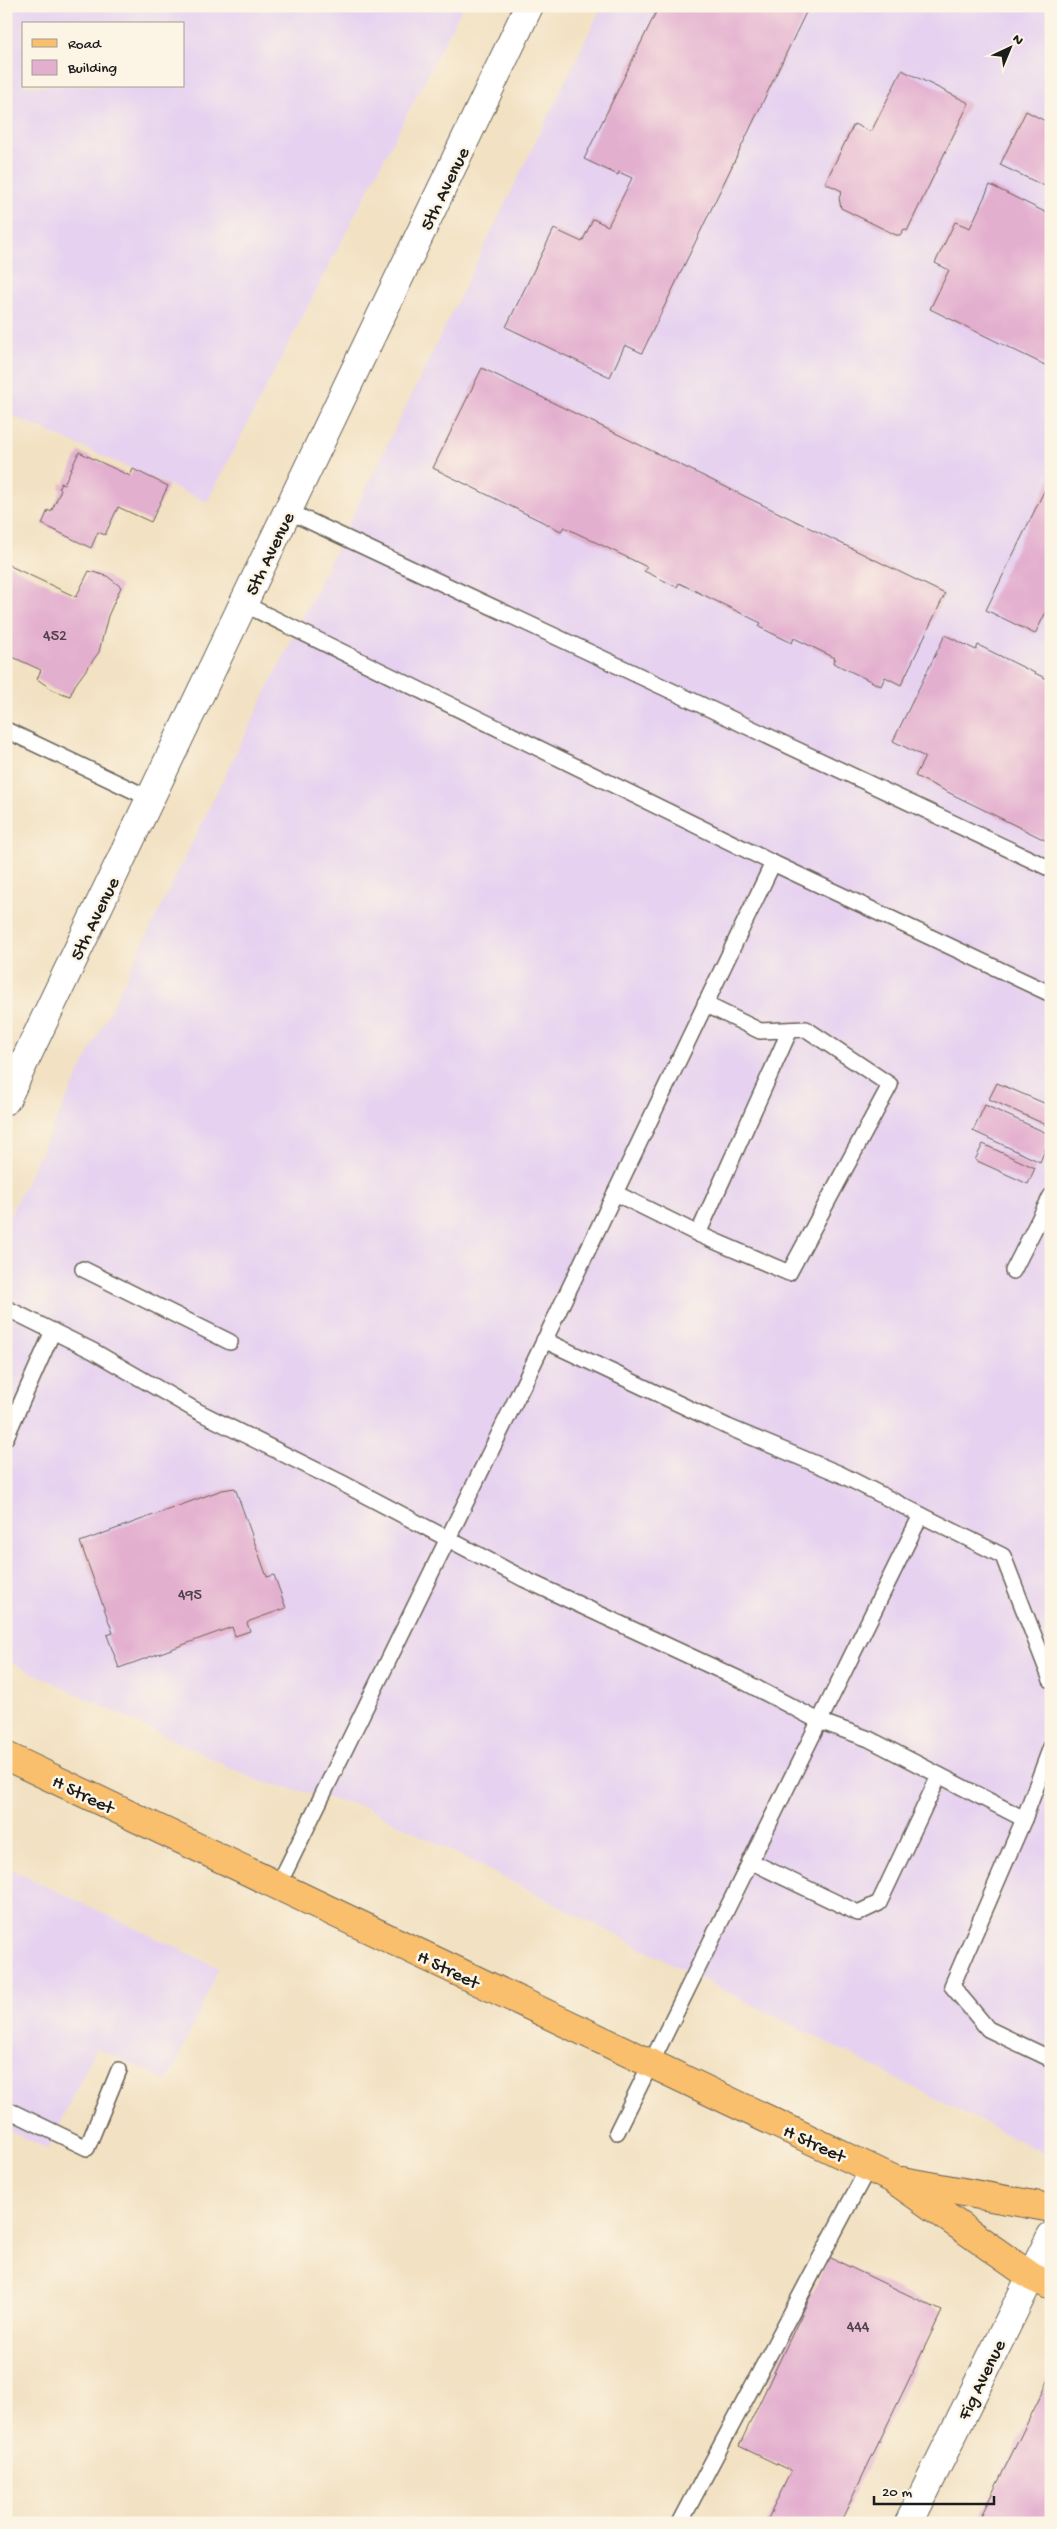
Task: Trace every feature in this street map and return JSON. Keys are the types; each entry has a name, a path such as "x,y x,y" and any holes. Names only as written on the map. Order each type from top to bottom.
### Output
{"main road":[{"name":"H Street","path":"6,1756 892,2179 1041,2281"},
{"name":"H Street","path":"892,2179 1051,2208"}],"street":[{"name":"5th Avenue","path":"10,1082 151,799 530,6"},
{"name":"Fig Avenue","path":"909,2523 1041,2281 1051,2236"}],"lane":[{"path":"288,511 1051,869"},
{"path":"244,604 773,863 1051,994"},
{"path":"6,730 151,799"},
{"path":"278,1886 448,1539 773,863"},
{"path":"614,1193 698,1234 789,1273 890,1085 806,1029 760,1031 705,1004"},
{"path":"698,1234 790,1030"},
{"path":"1013,1271 1051,1196"},
{"path":"83,1269 230,1342"},
{"path":"6,1308 93,1351 197,1411 283,1452 524,1579 741,1680 819,1721 869,1738 1024,1819"},
{"path":"6,1437 54,1331"},
{"path":"544,1340 728,1427 840,1474 1003,1556 1051,1680"},
{"path":"617,2132 921,1515"},
{"path":"1051,1747 1024,1819 952,1986 988,2029 1051,2059"},
{"path":"750,1861 858,1913 879,1903 939,1776"},
{"path":"6,2109 88,2148 119,2070"},
{"path":"680,2523 868,2168"}],"shaded area":[{"path":"6,6 463,6 207,502 6,413"},
{"path":"602,6 1051,6 1051,2157 365,1807 256,1780 6,1660 6,1223"},
{"path":"6,1867 219,1968 168,2081 96,2048 48,2149 6,2129"}],"building":[{"path":"659,6 809,6 642,353 625,345 610,377 506,327 554,229 582,242 593,219 608,226 632,178 619,172 618,175 584,159"},
{"path":"902,70 969,103 907,231 904,229 900,235 896,235 841,208 839,198 842,191 825,183 854,124 871,132"},
{"path":"1026,111 1051,124 1051,189 1000,165"},
{"path":"990,185 1051,215 1051,368 930,309 949,270 935,263 955,222 970,228"},
{"path":"482,368 945,594 901,685 885,677 881,686 833,663 835,658 794,638 792,643 759,627 761,623 679,583 677,587 644,571 647,567 564,527 561,531 433,468"},
{"path":"79,452 130,476 133,469 168,486 151,522 118,507 105,535 98,532 91,548 42,524 48,510 51,512 61,490 59,488 61,483 64,484"},
{"path":"1051,477 1051,602 1035,634 986,610"},
{"path":"6,564 76,597 89,571 107,576 121,587 108,616 99,652 75,685 70,696 53,690 37,679 41,670 6,654"},
{"path":"945,635 976,650 978,645 1051,681 1051,843 915,776 925,757 893,741"},
{"path":"997,1083 1051,1106 1051,1127 989,1099"},
{"path":"985,1105 1051,1135 1040,1162 973,1131"},
{"path":"983,1144 1035,1168 1028,1184 975,1160"},
{"path":"235,1488 267,1577 274,1575 286,1608 250,1621 247,1623 250,1631 235,1636 232,1627 119,1668 107,1635 113,1633 80,1542 222,1490"},
{"path":"829,2257 942,2311 840,2523 766,2523 791,2471 739,2446"},
{"path":"1051,2375 1051,2523 993,2523 981,2516"}]}
